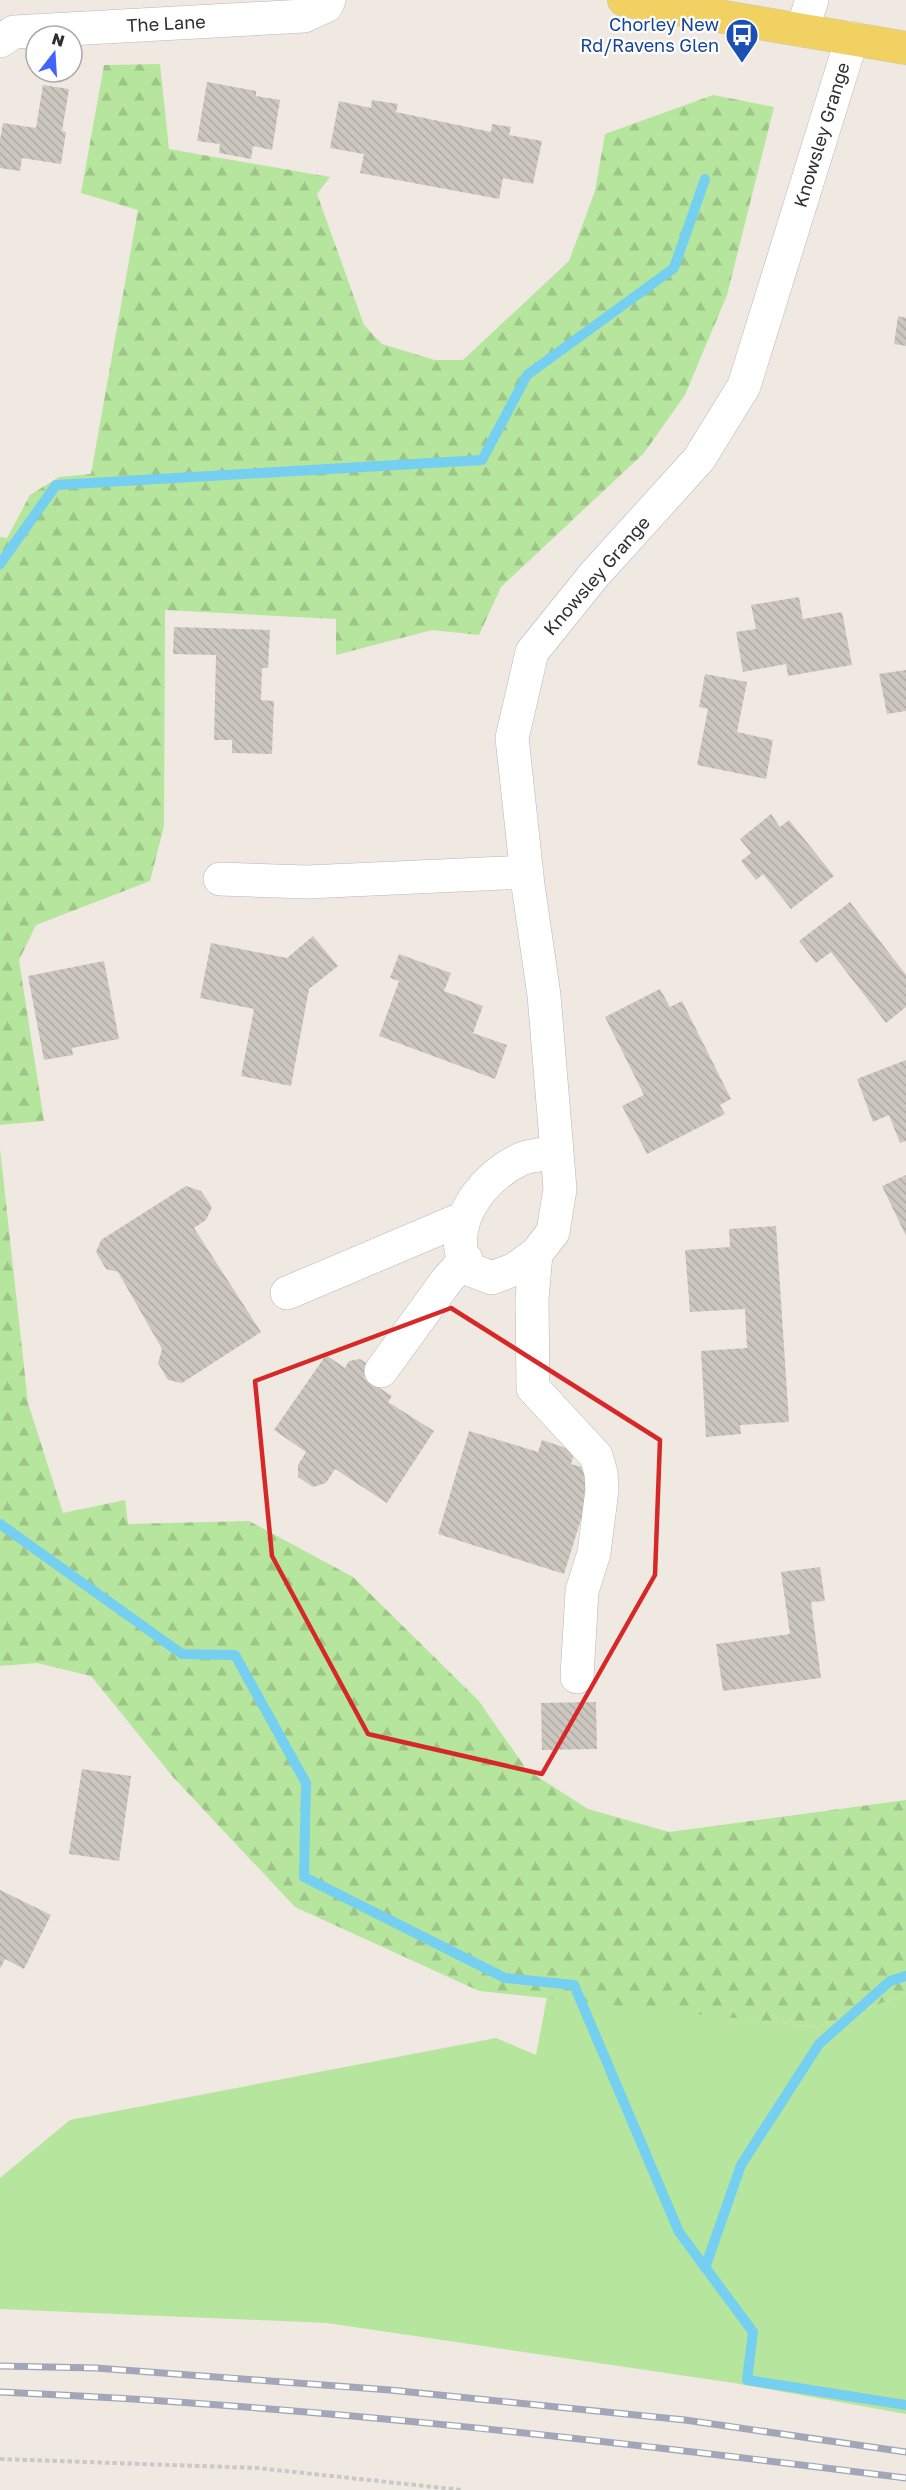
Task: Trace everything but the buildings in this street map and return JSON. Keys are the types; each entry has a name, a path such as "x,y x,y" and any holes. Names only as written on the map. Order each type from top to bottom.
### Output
{"main road":[{"path":"624,0 807,15 852,38 906,48"}],"street":[{"name":"The Lane","path":"0,40 14,32 304,16 326,6 329,0"},
{"name":"Knowsley Grange","path":"466,1259 471,1270 492,1278 515,1269 536,1254 553,1232 560,1189 544,995 512,738 532,652 594,575 699,459 744,386 852,38"},
{"path":"220,879 307,882 527,872"},
{"path":"381,1371 447,1280 466,1259 461,1251 464,1218 482,1188 502,1171 523,1158 557,1152"},
{"path":"287,1293 464,1218"},
{"path":"536,1254 532,1299 533,1388 596,1456 601,1473 602,1490 594,1553 582,1591 577,1677"}],"path":[{"path":"0,2459 257,2468 462,2490"}],"highlighted area":[{"path":"451,1308 660,1440 655,1575 542,1774 368,1734 272,1556 255,1381"}],"green space":[{"path":"160,64 169,149 330,177 317,194 364,325 382,344 435,360 463,360 569,261 595,191 605,134 713,95 774,107 727,295 685,395 644,453 501,587 479,635 432,630 336,655 336,619 165,610 164,826 150,881 36,925 19,960 44,1121 0,1125 0,537 7,538 30,495 59,477 91,474 138,210 81,193 104,65"},
{"path":"0,1149 28,1403 63,1513 125,1500 128,1524 249,1521 353,1577 478,1700 527,1770 588,1809 669,1832 906,1800 906,1994 817,2027 479,1991 295,1907 173,1777 91,1676 37,1663 0,1666"},
{"path":"906,1994 906,2414 734,2383 327,2323 0,2309 0,2178 70,2120 496,2038 536,2055 547,1997 817,2027"}],"waterway":[{"path":"0,564 56,485 482,460 527,375 674,268 705,179"},
{"path":"0,1524 182,1654 235,1655 306,1783 304,1877 505,1978 574,1985 679,2232 753,2332 747,2380 906,2405"},
{"path":"705,2268 741,2165 819,2044 890,1981 906,1976"}],"railway":[{"path":"0,2366 96,2368 390,2390 685,2420 906,2452"},
{"path":"0,2392 340,2415 680,2450 906,2478"}],"place":[{"name":"Chorley New Rd/Ravens Glen","path":"742,64"}]}
